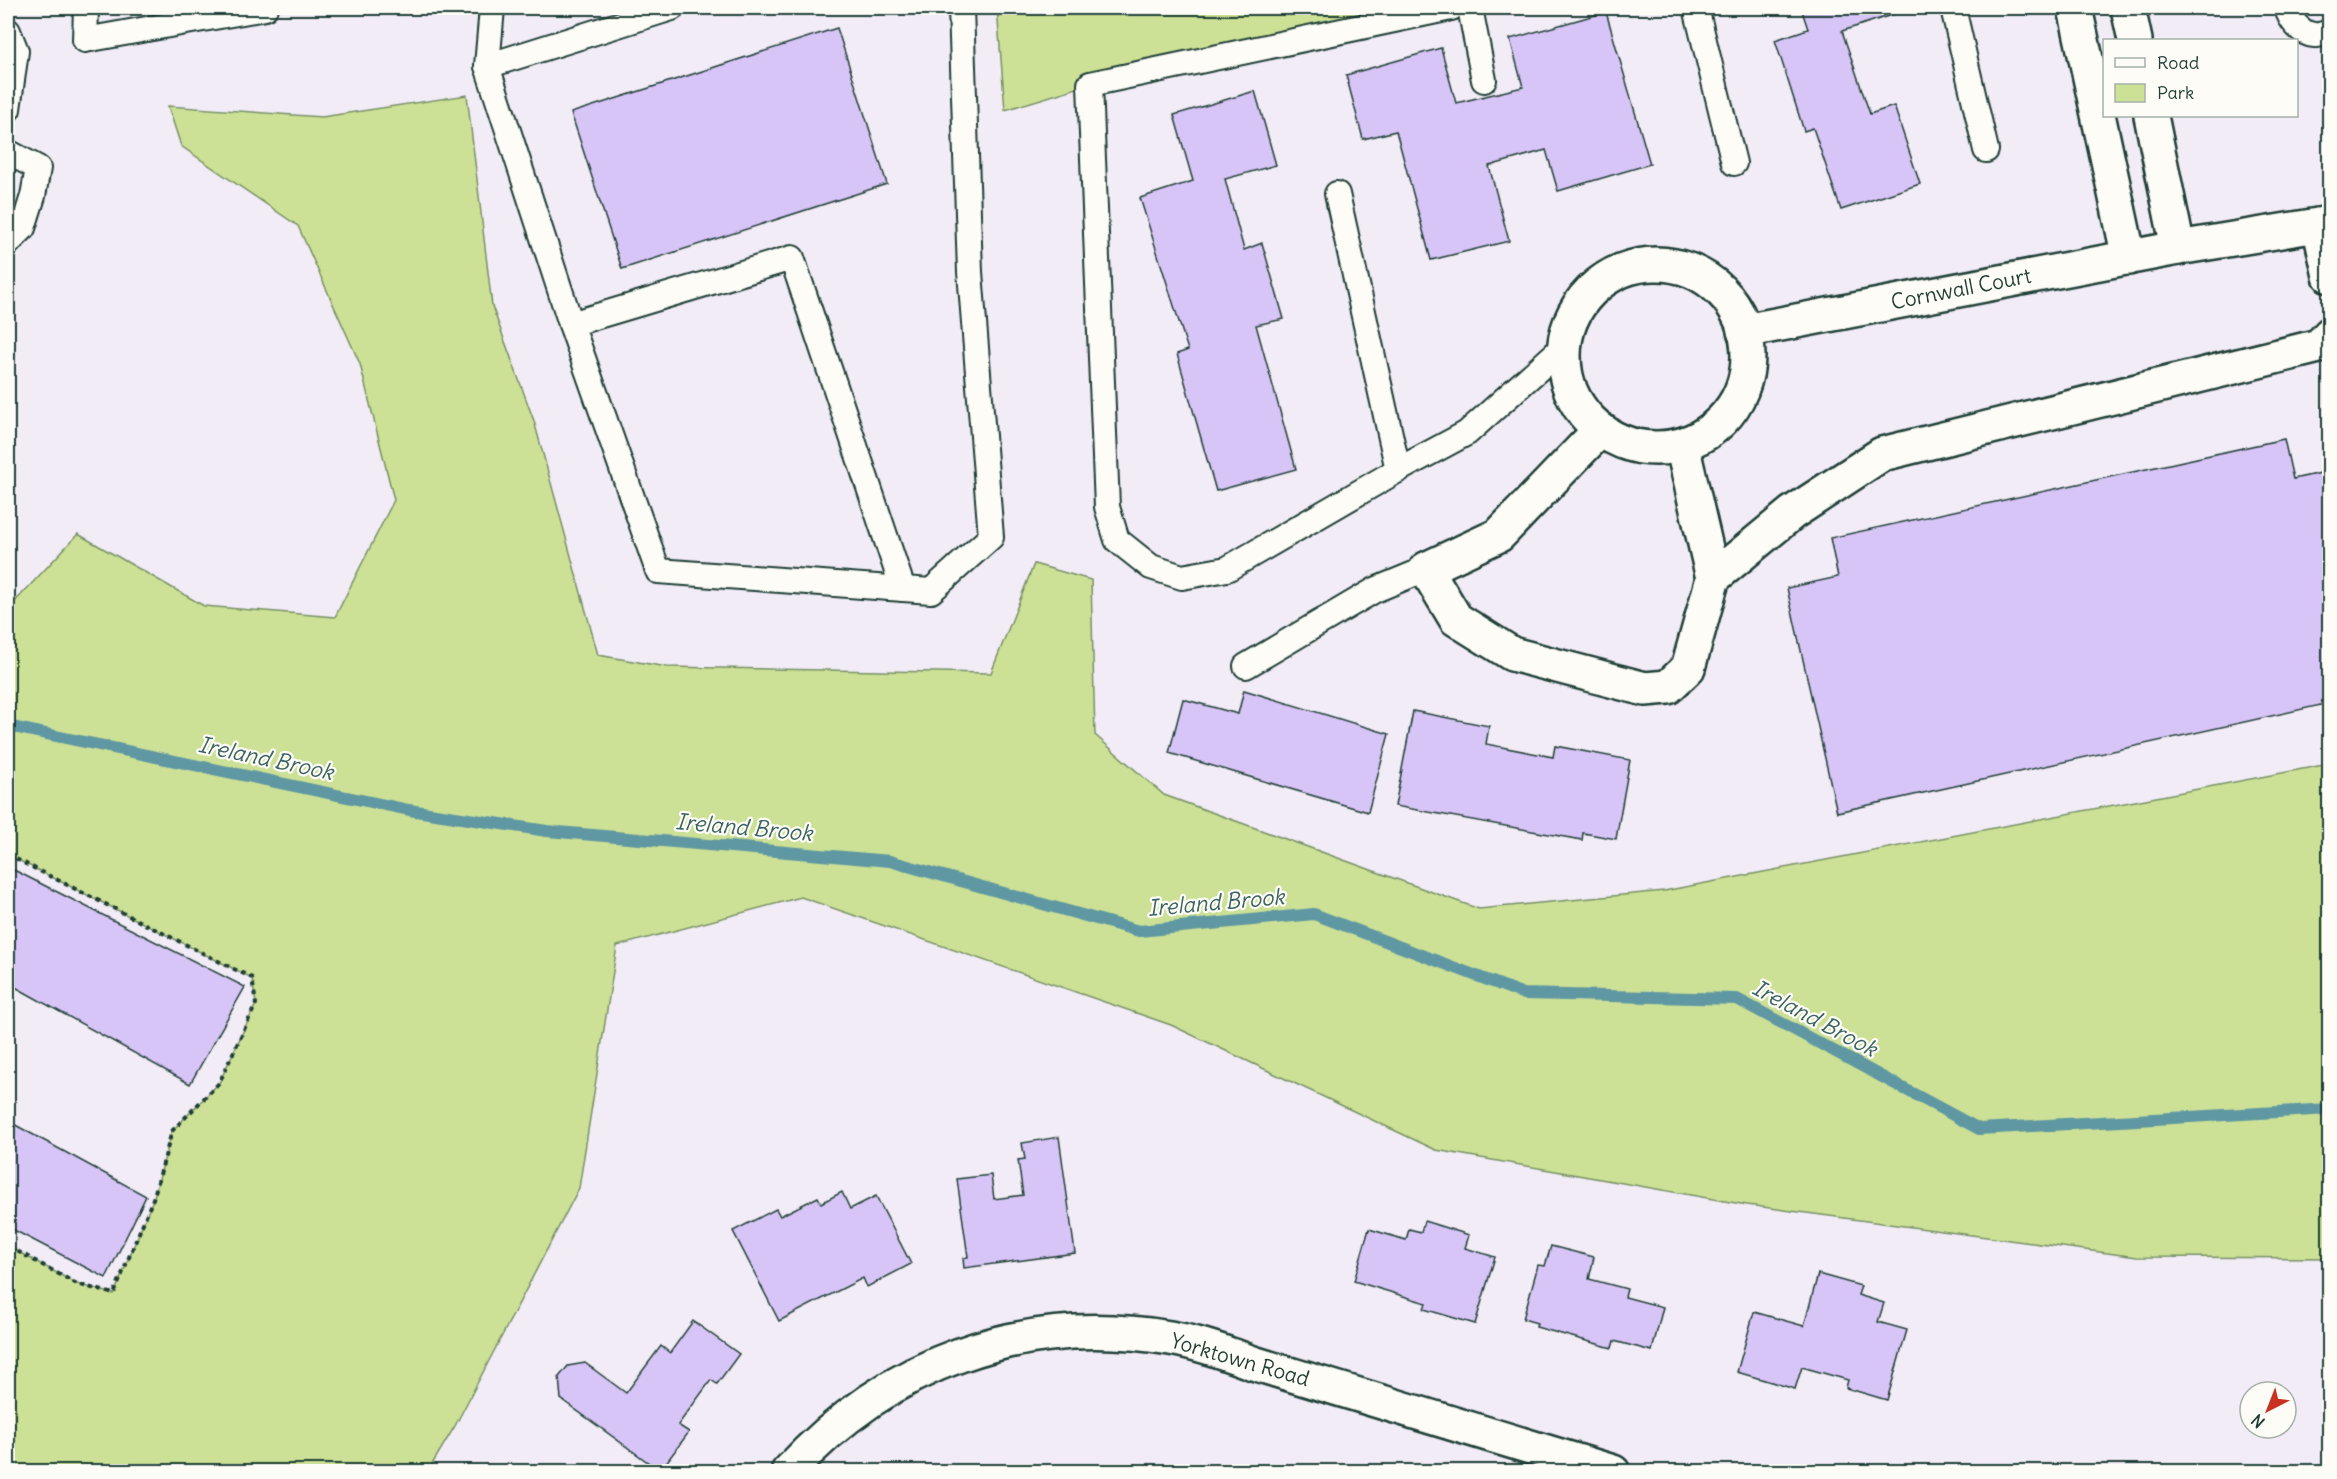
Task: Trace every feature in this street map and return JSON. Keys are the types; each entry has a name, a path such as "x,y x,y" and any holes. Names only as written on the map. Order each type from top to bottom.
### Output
{"street":[{"path":"2075,8 2129,258"},
{"path":"2128,8 2135,39"},
{"path":"2151,117 2178,248"},
{"path":"2324,224 2330,276"},
{"name":"Cornwall Court","path":"1744,331 2178,248 2324,224"},
{"path":"1647,264 1678,266 1707,280 1730,302 1744,331 1748,359 1743,387 1729,412 1708,432 1682,445 1653,448 1626,444 1600,430 1579,407 1566,379 1563,347 1572,317 1590,291 1616,272 1647,264"},
{"path":"1713,579 1792,513 1882,454 2326,343"},
{"path":"1600,430 1499,535 1426,569 1456,619 1512,654 1645,689 1668,687 1688,668 1713,579 1682,445"},
{"name":"Yorktown Road","path":"788,1472 818,1440 850,1413 886,1389 923,1369 963,1353 1003,1342 1045,1334 1088,1331 1130,1332 1172,1338 1213,1348 1253,1363 1612,1472"}],"lane":[{"path":"86,8 86,40 265,8"},
{"path":"492,8 487,66 571,324 658,571 931,591 991,537 970,272 961,8"},
{"path":"487,66 672,8"},
{"path":"1450,8 1090,84 1107,507 1117,540 1151,567 1182,578 1227,569 1398,470 1467,433 1563,347"},
{"path":"1470,8 1485,80"},
{"path":"1696,8 1734,163"},
{"path":"1953,8 1986,150"},
{"path":"2287,8 2288,14 2299,28 2315,35 2330,32"},
{"path":"8,31 16,51 8,109"},
{"path":"8,152 38,168 33,196 23,228 8,243"},
{"path":"1337,194 1398,470"},
{"path":"571,324 792,258 903,589"},
{"path":"1246,666 1375,590 1426,569"}],"path":[{"path":"8,855 252,978 256,1004 219,1083 172,1131 154,1197 114,1294 77,1284 8,1246"}],"green space":[{"path":"997,8 1435,8 1090,84 1005,110"},
{"path":"467,95 492,306 534,421 598,655 667,667 991,673 1034,564 1091,580 1095,735 1164,795 1479,909 1664,891 2329,764 2329,1258 2137,1257 1747,1205 1436,1150 1171,1025 801,897 617,946 579,1188 455,1426 428,1471 8,1471 8,1246 77,1284 114,1294 154,1197 172,1131 219,1083 256,1004 252,978 8,855 8,609 78,534 204,606 335,617 394,500 360,364 298,226 181,146 168,106 322,117"}],"building":[{"path":"1801,8 1902,8 1904,11 1842,31 1870,114 1894,106 1920,184 1841,210 1813,128 1804,131 1775,40 1808,29"},
{"path":"1606,12 1650,164 1558,191 1546,150 1489,166 1509,241 1431,260 1396,131 1363,139 1346,75 1441,48 1456,103 1523,87 1510,39"},
{"path":"837,28 887,184 622,269 571,113"},
{"path":"1255,91 1276,165 1225,179 1244,250 1262,243 1284,319 1256,325 1296,469 1216,491 1177,354 1188,350 1140,198 1193,181 1174,115"},
{"path":"2284,439 2293,479 2330,471 2330,703 1837,812 1787,588 1838,577 1830,538"},
{"path":"1244,690 1389,734 1368,812 1169,753 1183,699 1238,714"},
{"path":"1413,711 1489,726 1486,744 1553,757 1555,746 1630,760 1616,839 1583,833 1582,840 1395,806"},
{"path":"8,867 245,987 190,1084 8,983"},
{"path":"8,1121 146,1196 106,1278 8,1227"},
{"path":"1059,1137 1075,1253 964,1268 963,1258 968,1257 957,1179 991,1175 994,1199 1023,1195 1018,1160 1025,1159 1022,1143"},
{"path":"842,1192 850,1209 876,1196 911,1264 867,1287 863,1278 779,1321 733,1231 776,1209 780,1216 818,1197 821,1203"},
{"path":"1424,1221 1469,1235 1465,1248 1495,1257 1475,1324 1424,1309 1426,1303 1354,1281 1369,1229 1406,1240 1409,1229 1421,1232"},
{"path":"1551,1246 1594,1257 1589,1279 1627,1289 1625,1297 1663,1307 1652,1351 1614,1341 1612,1348 1536,1327 1537,1323 1523,1319 1538,1265 1545,1266"},
{"path":"1818,1274 1861,1286 1858,1295 1884,1303 1878,1322 1907,1330 1887,1400 1846,1388 1848,1380 1802,1367 1795,1389 1737,1372 1754,1312 1804,1326"},
{"path":"693,1321 739,1354 717,1384 711,1380 678,1425 689,1432 660,1471 561,1399 559,1377 568,1366 585,1363 626,1393 661,1346 670,1353"}],"waterway":[{"name":"Ireland Brook","path":"8,726 409,810 547,831 890,861 1139,931 1314,914 1524,994 1737,999 1979,1129 2330,1109"}]}
